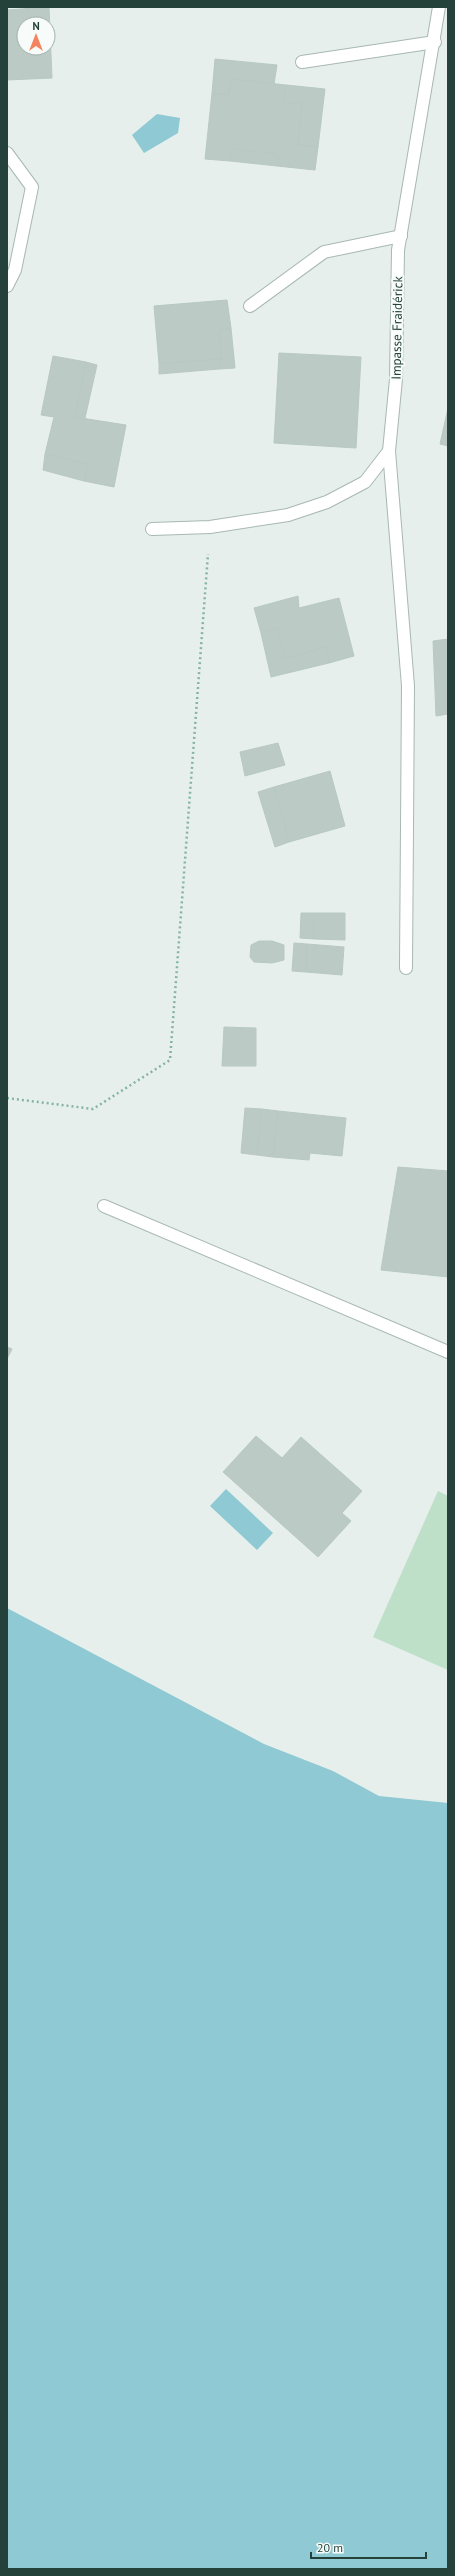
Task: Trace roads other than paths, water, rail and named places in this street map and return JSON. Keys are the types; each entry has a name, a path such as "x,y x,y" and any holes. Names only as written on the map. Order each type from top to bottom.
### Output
{"street":[{"name":"Impasse Fraidérick","path":"406,968 408,686 388,451 396,379 398,250 435,42 439,7"},
{"path":"302,62 435,42"},
{"path":"7,153 32,187 15,270 7,286"},
{"path":"250,306 324,252 401,236"},
{"path":"152,528 210,527 288,515 327,502 365,482 388,451"},
{"path":"104,1206 448,1352"}],"water":[{"path":"157,114 180,118 178,133 144,153 132,135"},
{"path":"226,1489 273,1533 257,1550 210,1506"},
{"path":"7,1608 264,1744 333,1771 379,1796 448,1803 448,2569 7,2569"}]}
